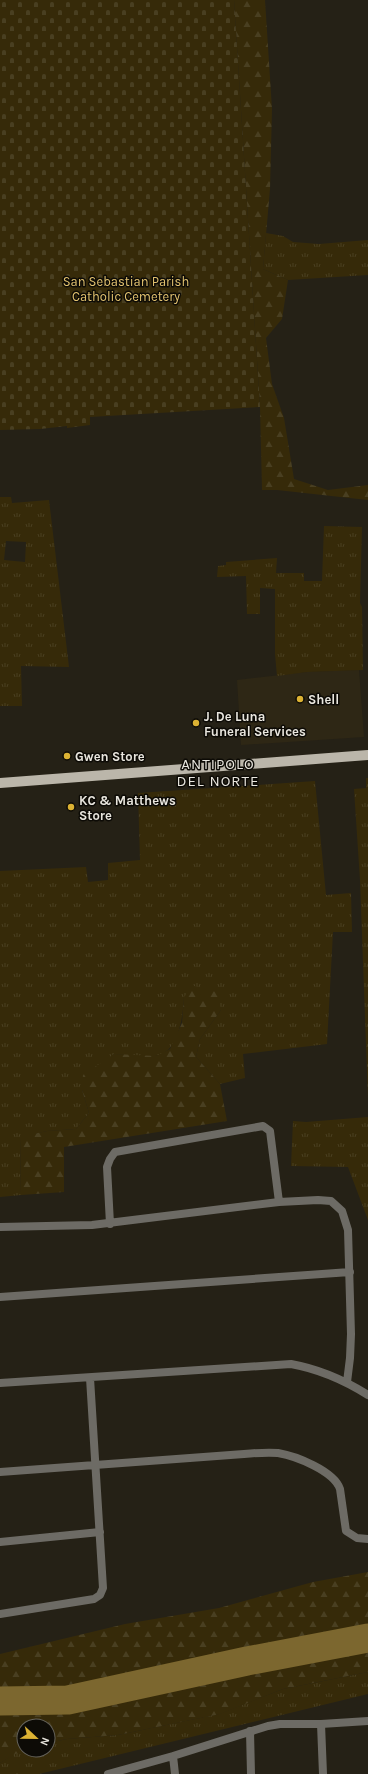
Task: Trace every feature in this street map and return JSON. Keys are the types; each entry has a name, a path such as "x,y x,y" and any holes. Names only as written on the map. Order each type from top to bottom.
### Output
{"main road":[{"path":"0,783 368,755"}],"street":[{"path":"110,1224 107,1167 115,1152 263,1126 270,1131 279,1202"},
{"path":"0,1227 110,1224 279,1202 318,1200 331,1202 342,1212 348,1230 350,1272 350,1358 347,1382"},
{"path":"0,1297 350,1272"},
{"path":"0,1383 291,1364 317,1370 347,1382 368,1395"},
{"path":"0,1614 97,1598 103,1588 90,1378"},
{"path":"0,1472 279,1453 309,1463 334,1478 338,1482 340,1489 346,1531 357,1538 368,1538"},
{"path":"0,1542 100,1532"},
{"path":"108,1774 173,1756 250,1731 280,1724 321,1724 368,1721"},
{"path":"321,1724 323,1774"},
{"path":"250,1731 251,1774"},
{"path":"173,1756 175,1774"}],"shaded area":[{"name":"Shell","path":"359,670 364,737 241,745 237,680 307,672"}],"green space":[{"name":"San Sebastian Parish Catholic Cemetery","path":"0,0 234,0 260,407 90,417 90,425 67,428 67,426 40,429 0,430"},
{"path":"234,0 265,0 272,109 270,189 263,269 288,280 282,319 266,338 272,384 284,418 294,479 328,490 368,485 368,500 277,490 262,490 260,407"},
{"path":"266,233 283,236 293,242 319,244 368,240 368,275 288,280 263,269"},
{"path":"0,497 11,497 12,503 49,500 69,667 21,666 22,706 0,706","holes":["6,541 26,542 25,562 4,560"]},
{"path":"324,526 362,527 360,603 362,607 363,670 307,672 277,676 275,654 275,589 260,588 260,614 247,614 246,576 217,577 218,566 226,565 226,562 277,558 276,573 304,573 304,581 322,581"},
{"path":"366,778 368,778 368,1099 360,880 354,789 366,788"},
{"path":"315,781 326,895 351,893 352,932 333,932 327,1044 243,1054 245,1078 220,1084 196,1057 200,1039 221,1010 184,997 181,1023 170,1048 155,1056 114,1054 82,1090 89,1113 76,1129 47,1131 20,1138 21,1195 0,1197 0,871 86,867 88,882 108,880 108,863 140,860 138,793"},
{"path":"194,986 217,992 221,1010 200,1039 196,1057 220,1084 227,1121 64,1147 64,1192 21,1195 20,1137 47,1131 76,1129 89,1113 82,1090 83,1075 114,1054 156,1056 170,1049 182,1023 184,997"},
{"path":"368,1117 368,1220 348,1167 291,1166 293,1121 306,1122"},
{"path":"368,1572 368,1672 283,1689 220,1714 118,1735 56,1741 56,1718 16,1718 16,1754 0,1763 0,1654 125,1624 219,1608 313,1582"},
{"path":"368,1672 368,1694 39,1774 0,1774 0,1763 16,1753 16,1758 56,1758 56,1741 118,1735 219,1714 283,1689"}],"waterway":[{"path":"0,1701 68,1700 247,1661 368,1638"}],"place":[{"name":"Shell","path":"300,699"},
{"name":"J. De Luna Funeral Services","path":"196,723"},
{"name":"Gwen Store","path":"67,756"},
{"name":"KC & Matthews Store","path":"71,807"}],"district":[{"name":"ANTIPOLO DEL NORTE","path":"218,772"}]}
